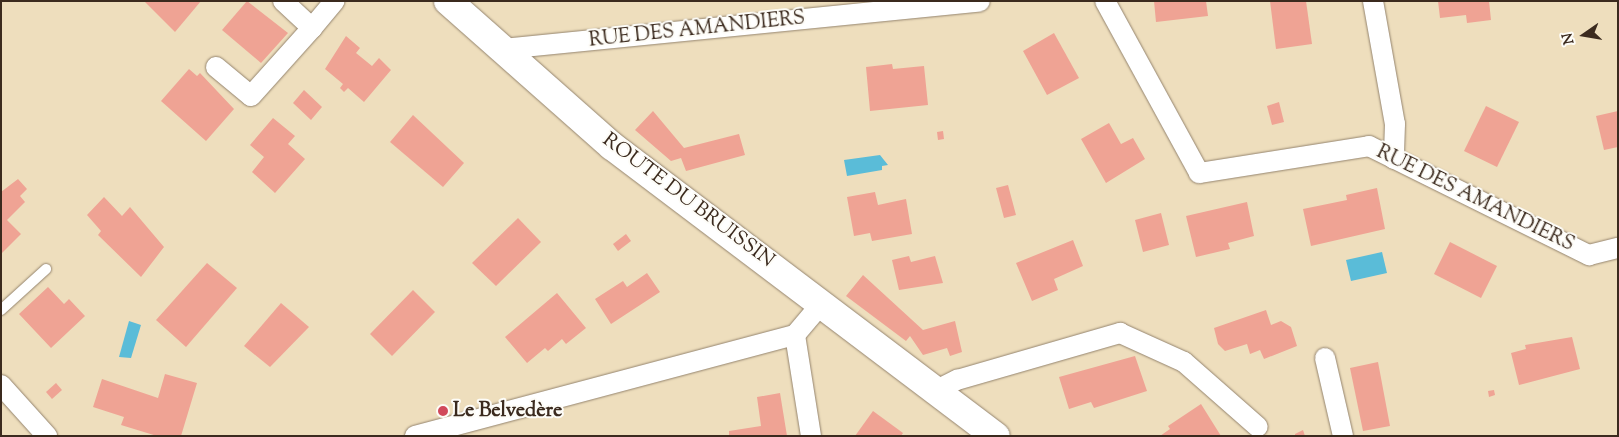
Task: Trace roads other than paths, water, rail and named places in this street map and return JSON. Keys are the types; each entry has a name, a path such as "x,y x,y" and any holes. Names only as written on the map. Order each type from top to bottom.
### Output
{"street":[{"path":"283,1 312,28"},
{"path":"216,67 251,96 335,1"},
{"name":"ROUTE DU BRUISSIN","path":"448,1 612,146 996,436"},
{"name":"RUE DES AMANDIERS","path":"503,49 980,1"},
{"name":"RUE DES AMANDIERS","path":"1105,1 1199,173 1369,146 1589,255 1618,248"},
{"path":"1372,1 1395,124 1394,159"},
{"path":"415,436 795,335 822,303"},
{"path":"935,391 958,380 1120,333 1184,362 1258,427"},
{"path":"795,335 811,436"},
{"path":"1325,358 1343,436"},
{"path":"1,384 47,436"}],"lane":[{"path":"1,310 46,269"}],"water":[{"path":"880,155 888,165 882,166 882,170 847,176 844,160"},
{"path":"1382,252 1387,273 1351,281 1346,260"},
{"path":"129,321 141,325 131,358 119,357"}],"place":[{"name":"Le Belvedère","path":"443,411"}]}
